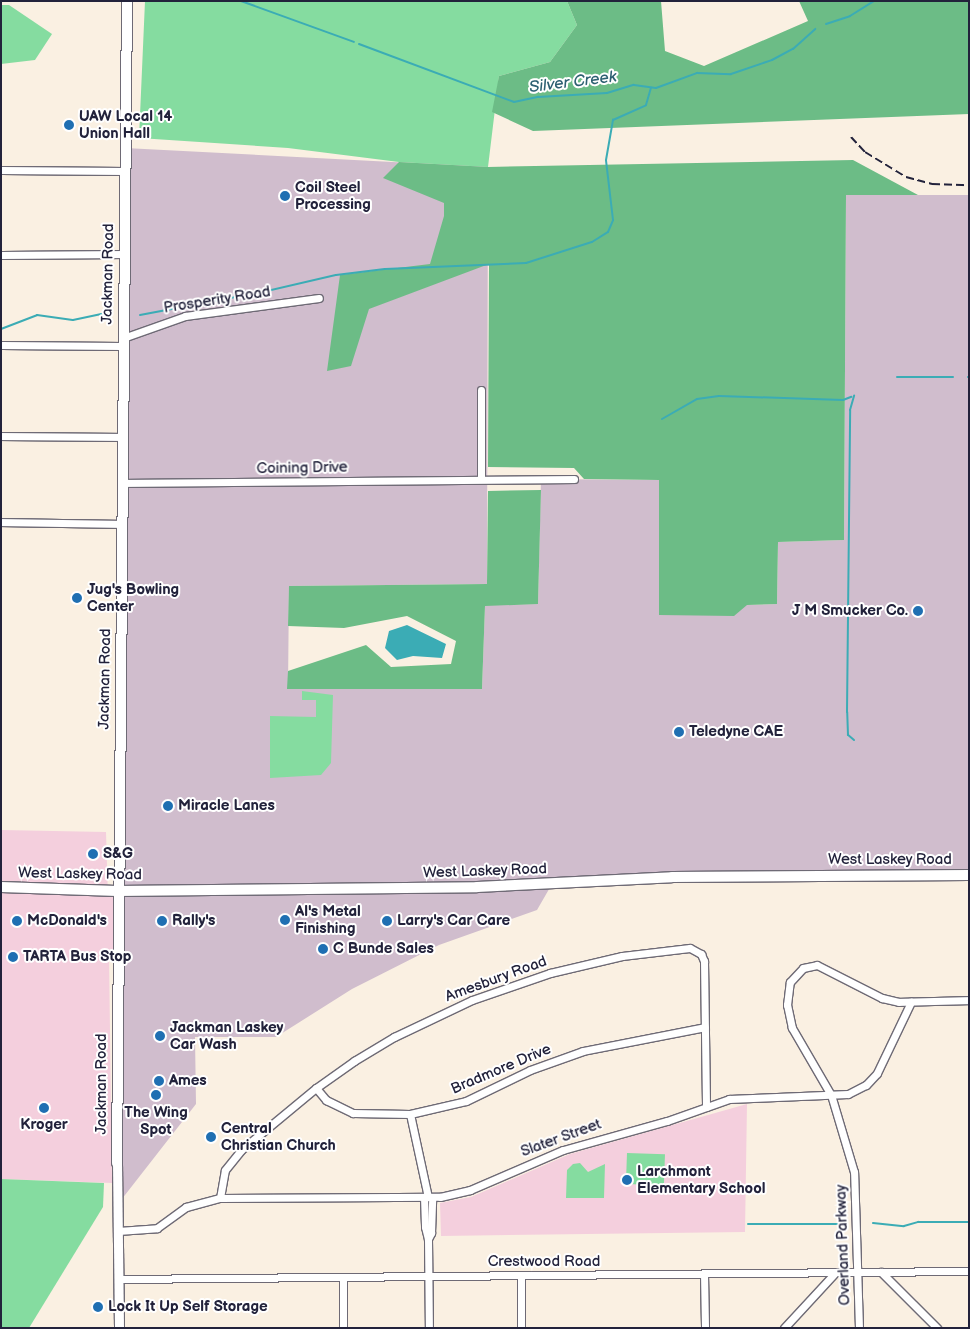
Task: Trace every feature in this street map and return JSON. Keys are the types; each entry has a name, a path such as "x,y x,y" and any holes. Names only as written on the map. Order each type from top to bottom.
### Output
{"main road":[{"name":"Jackman Road","path":"117,1162 117,891 127,1"},
{"name":"West Laskey Road","path":"1,887 117,891 486,887 672,877 969,876"}],"street":[{"path":"1,170 124,170"},
{"path":"1,254 124,254"},
{"name":"Prosperity Road","path":"1,345 122,342 185,316 319,298"},
{"path":"481,390 481,479"},
{"path":"1,436 123,436"},
{"name":"Coining Drive","path":"122,483 574,479"},
{"path":"1,522 122,524"},
{"name":"Amesbury Road","path":"220,1198 222,1179 229,1162 316,1088 394,1038 472,1000 550,973 622,956 690,948 701,954 704,961 706,1107"},
{"name":"Overland Parkway","path":"859,1328 854,1172 831,1095 792,1028 788,994 795,974 808,966 817,966 882,998 910,1002"},
{"path":"910,1002 969,1000"},
{"name":"Slater Street","path":"118,1231 157,1228 186,1207 220,1198 428,1197 470,1190 563,1150 748,1096 848,1094 871,1081 910,1002"},
{"name":"Bradmore Drive","path":"316,1088 326,1100 353,1113 410,1114 466,1101 530,1070 583,1051 705,1028"},
{"path":"410,1114 428,1197 432,1233 428,1239 429,1328"},
{"name":"Jackman Road","path":"117,1162 119,1328"},
{"name":"Crestwood Road","path":"119,1279 969,1271"},
{"path":"881,1272 937,1328"},
{"path":"784,1328 835,1273"},
{"path":"704,1274 705,1328"},
{"path":"521,1276 521,1328"},
{"path":"343,1277 343,1328"}],"shaded area":[{"path":"125,148 488,167 487,584 289,586 288,689 482,689 485,605 538,604 541,479 659,480 747,605 777,604 778,542 844,540 846,195 969,195 969,876 552,884 537,910 439,945 352,989 276,1037 195,1037 196,1104 118,1204"},
{"path":"1,830 106,832 108,897 195,897 196,954 109,954 112,1183 1,1179"},
{"name":"Larchmont Elementary School","path":"747,1104 745,1232 441,1236 440,1203 471,1197 570,1154"}],"green space":[{"path":"145,1 567,1 577,25 550,62 499,76 488,167 399,162 288,148 139,138"},
{"path":"567,1 661,1 665,51 704,66 808,21 799,1 969,1 969,114 533,131 492,112 499,76 550,62 577,25"},
{"path":"2,5 9,5 52,34 35,60 1,64"},
{"path":"853,160 918,195 846,195 844,540 778,542 777,604 747,605 734,616 659,615 659,480 584,479 574,468 488,467 489,264 369,309 351,366 327,371 340,275 430,264 444,216 444,203 383,178 399,162 488,167"},
{"path":"541,490 538,604 485,606 482,689 287,689 288,671 366,645 391,667 451,664 456,641 407,616 344,628 288,626 289,586 487,584 488,491"},
{"path":"302,691 333,695 331,763 321,775 270,778 270,716 316,717 316,700 302,700"},
{"path":"627,1153 665,1154 664,1185 626,1184"},
{"path":"580,1163 588,1172 605,1164 604,1198 566,1198 567,1170 573,1164"},
{"path":"1,1179 104,1183 103,1207 29,1328 1,1328"}],"water":[{"path":"407,625 446,644 442,658 413,656 397,660 385,648 389,631"}],"waterway":[{"name":"Silver Creek","path":"241,1 354,42"},
{"name":"Silver Creek","path":"826,24 850,16 874,1"},
{"name":"Silver Creek","path":"359,44 514,102 538,97 607,93 634,85 656,88 697,73 731,74 772,60 793,49 815,29"},
{"path":"250,295 336,275 385,269 526,263 592,242 608,232 613,220 606,160 613,120 646,105 651,88"},
{"path":"140,315 235,297"},
{"path":"1,329 37,315 73,320 107,313"},
{"path":"897,377 953,377"},
{"path":"662,419 697,399 719,396 843,400 851,397"},
{"path":"854,396 850,410 847,712 848,735 854,740"},
{"path":"873,1223 904,1226 918,1222 969,1222"},
{"path":"748,1224 846,1224"}],"railway":[{"path":"851,137 865,152 906,177 932,184 969,185"}],"place":[{"name":"UAW Local 14 Union Hall","path":"69,125"},
{"name":"Coil Steel Processing","path":"285,196"},
{"name":"Jug's Bowling Center","path":"77,598"},
{"name":"J M Smucker Co.","path":"918,611"},
{"name":"Teledyne CAE","path":"679,732"},
{"name":"Miracle Lanes","path":"168,806"},
{"name":"S&G","path":"93,854"},
{"name":"Al's Metal Finishing","path":"285,920"},
{"name":"McDonald's","path":"17,921"},
{"name":"Rally's","path":"162,921"},
{"name":"Larry's Car Care","path":"387,921"},
{"name":"C Bunde Sales","path":"323,949"},
{"name":"TARTA Bus Stop","path":"13,957"},
{"name":"Jackman Laskey Car Wash","path":"160,1036"},
{"name":"Ames","path":"159,1081"},
{"name":"The Wing Spot","path":"156,1095"},
{"name":"Kroger","path":"44,1108"},
{"name":"Central Christian Church","path":"211,1137"},
{"name":"Larchmont Elementary School","path":"627,1180"},
{"name":"Lock It Up Self Storage","path":"98,1307"}]}
